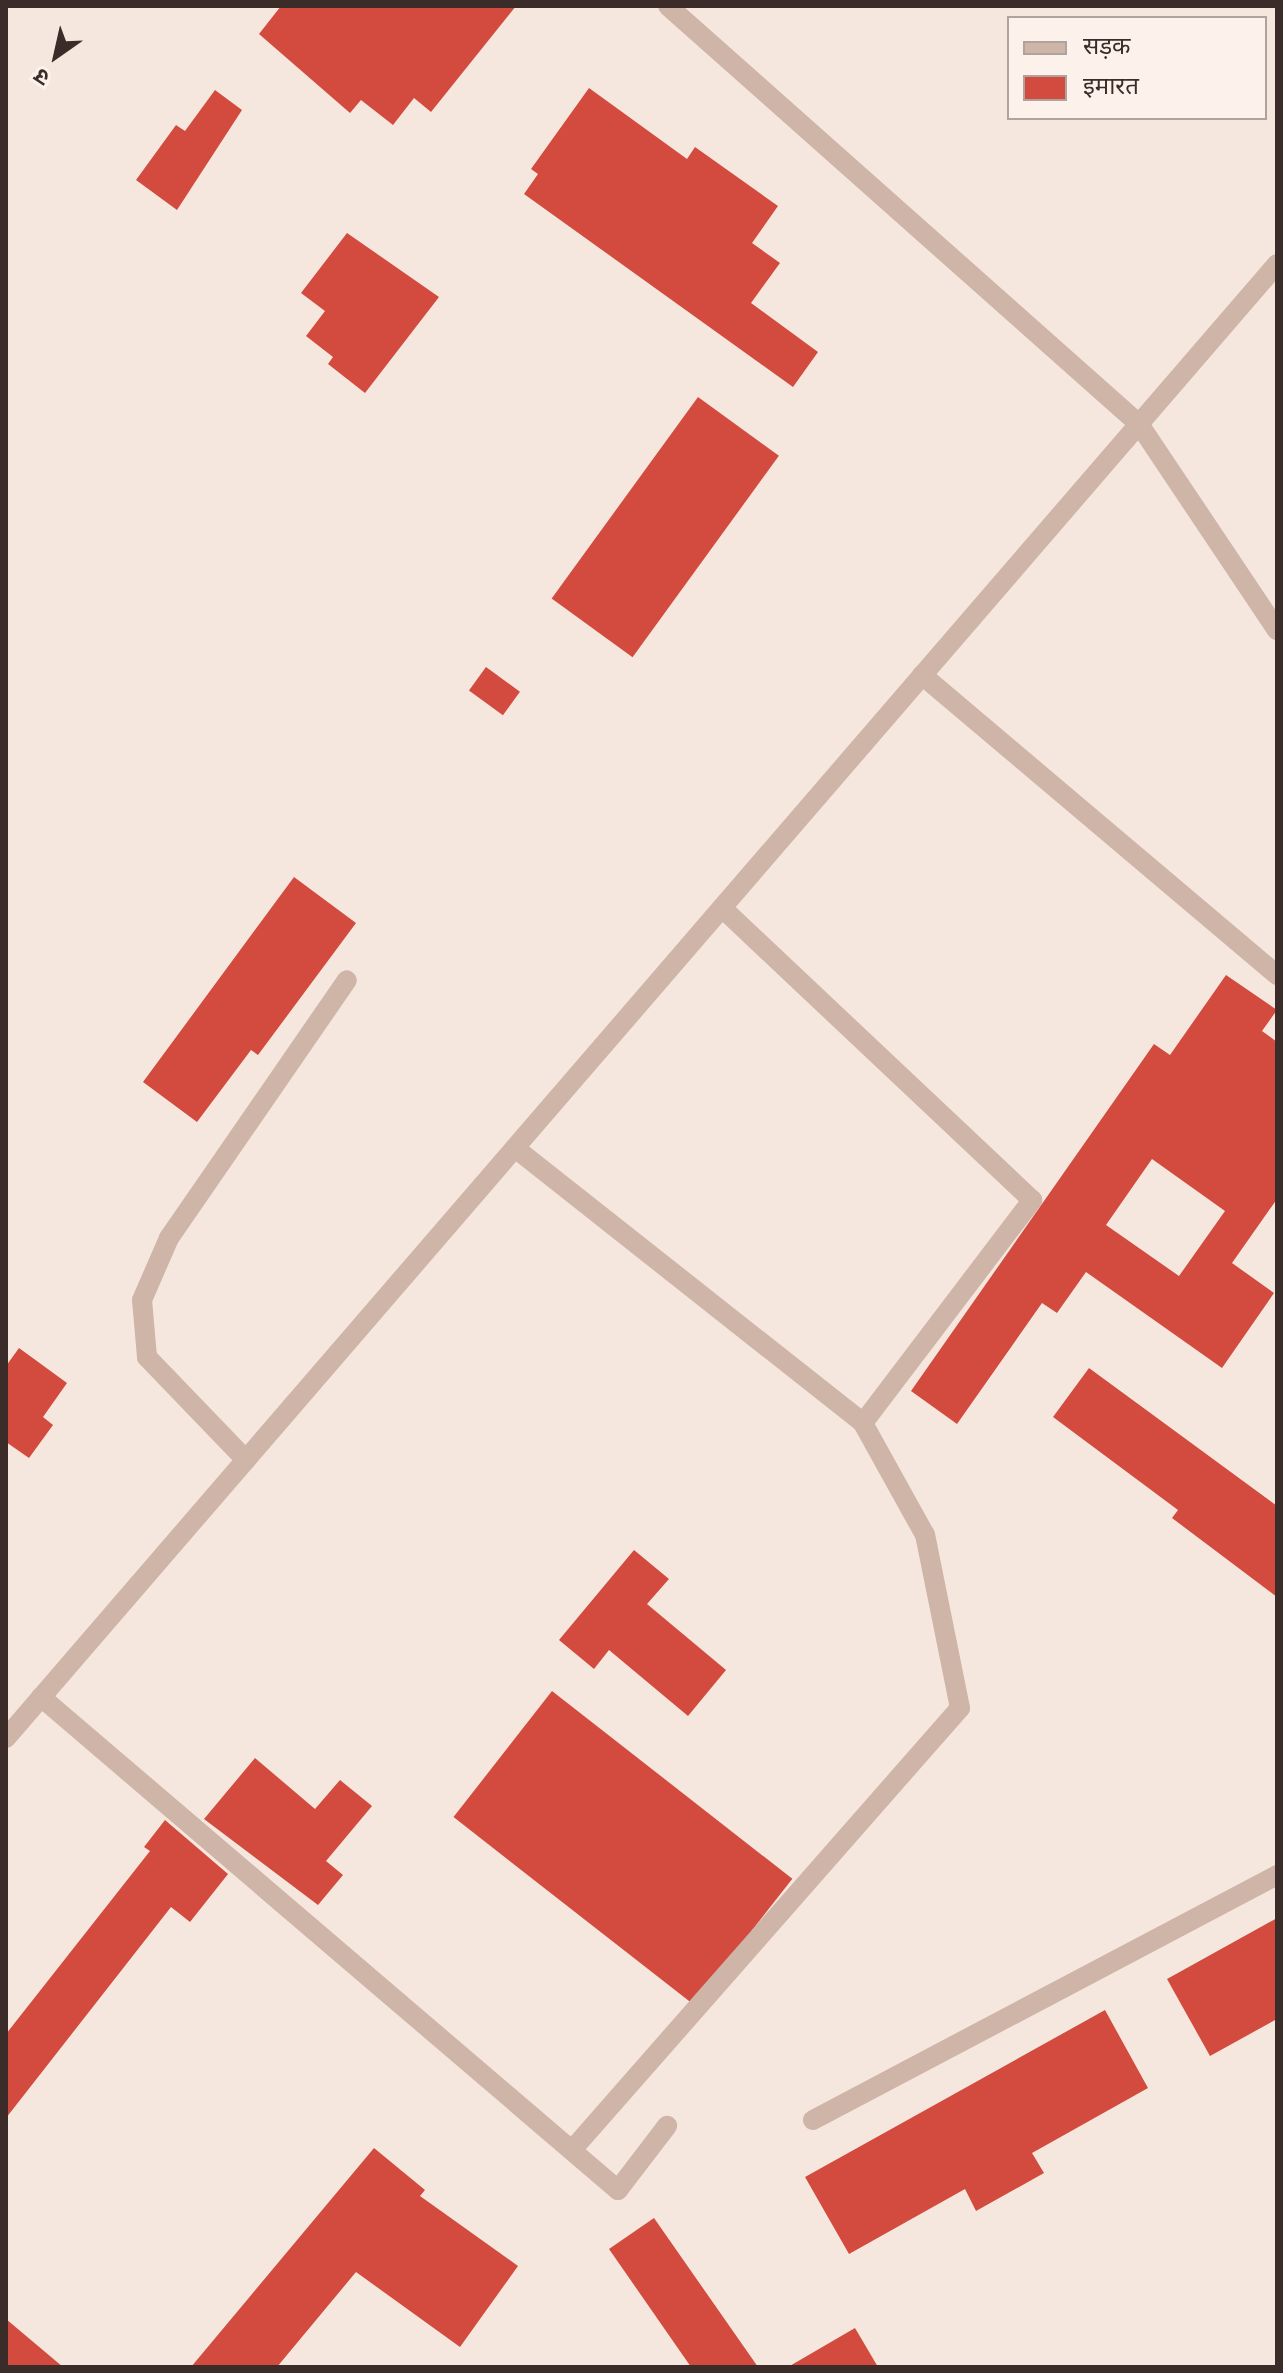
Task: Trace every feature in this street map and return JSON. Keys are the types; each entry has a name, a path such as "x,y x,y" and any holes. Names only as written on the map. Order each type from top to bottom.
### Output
{"street":[{"path":"668,6 1139,424 1277,630"},
{"path":"6,1738 1277,264"},
{"path":"922,675 1277,975"},
{"path":"722,908 1032,1200 863,1423"},
{"path":"246,1460 147,1357 142,1300 169,1238 347,980"},
{"path":"515,1148 863,1423 925,1535 960,1708 572,2150"},
{"path":"41,1697 618,2190 667,2126"},
{"path":"813,2120 1277,1875"}],"building":[{"path":"281,6 516,6 431,112 414,98 393,125 361,100 350,113 259,34"},
{"path":"589,88 687,159 695,147 778,206 752,243 780,263 751,303 818,352 793,387 524,194 538,174 531,169"},
{"path":"215,90 242,110 177,210 136,180 176,125 185,131"},
{"path":"347,233 439,297 365,393 328,364 333,357 306,336 325,311 301,293"},
{"path":"698,397 779,456 633,657 552,598"},
{"path":"486,667 520,692 503,715 469,690"},
{"path":"294,877 356,923 258,1055 251,1050 197,1122 143,1082"},
{"path":"1226,975 1277,1010 1262,1031 1277,1042 1277,1199 1232,1263 1274,1293 1222,1368 1086,1272 1057,1313 1042,1303 957,1424 911,1391 1154,1044 1170,1055","holes":["1152,1159 1225,1211 1179,1276 1106,1225"]},
{"path":"19,1348 67,1383 43,1417 53,1425 29,1458 6,1442 6,1366"},
{"path":"1089,1368 1277,1506 1277,1597 1172,1518 1178,1510 1053,1417"},
{"path":"634,1550 669,1579 647,1604 726,1670 688,1716 609,1650 594,1669 559,1640"},
{"path":"552,1691 792,1879 694,2005 453,1817"},
{"path":"255,1758 315,1809 340,1780 372,1806 326,1861 343,1875 318,1905 204,1819"},
{"path":"165,1820 228,1874 190,1922 171,1907 6,2118 6,2034 150,1851 144,1847"},
{"path":"1277,1918 1277,2019 1210,2056 1167,1979"},
{"path":"1105,2010 1148,2088 1032,2153 1044,2173 976,2211 965,2189 849,2254 805,2177"},
{"path":"374,2148 425,2190 420,2196 518,2266 460,2347 356,2272 277,2367 191,2367"},
{"path":"654,2218 758,2367 691,2367 609,2249"},
{"path":"6,2319 63,2367 6,2367"},
{"path":"855,2328 878,2367 788,2367"}]}
